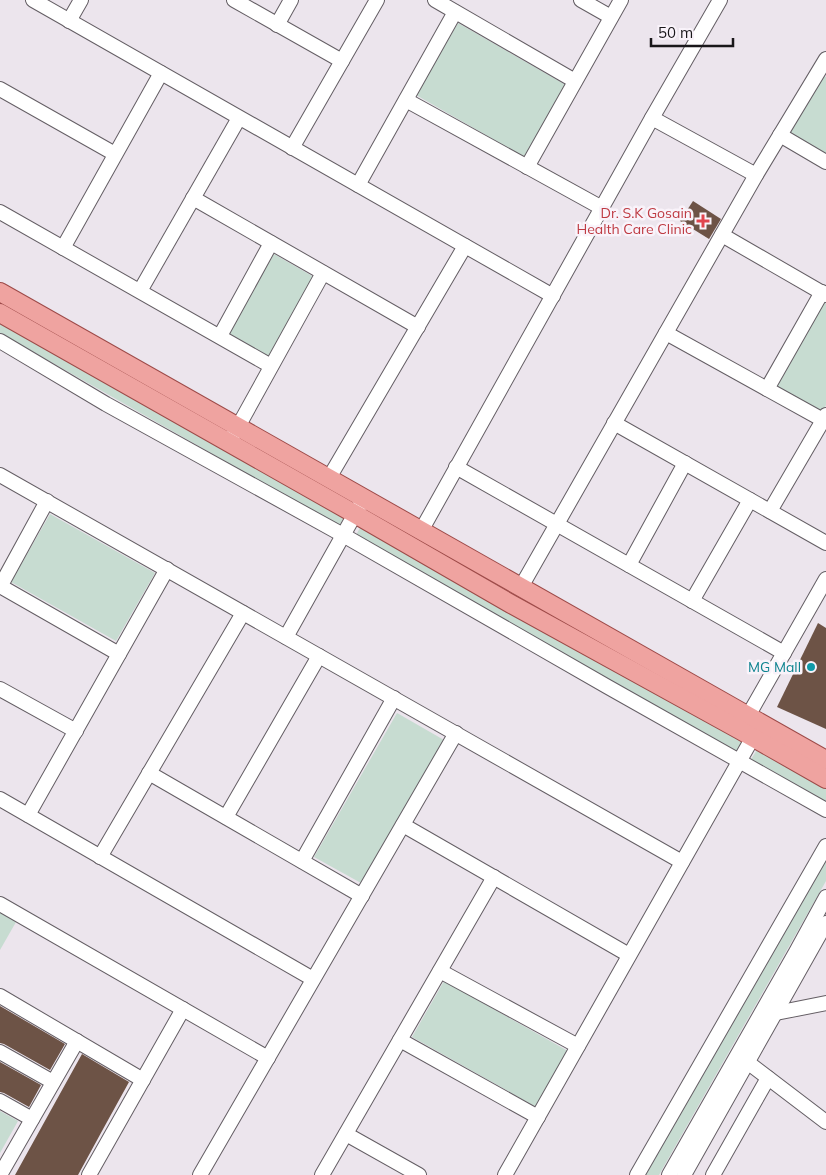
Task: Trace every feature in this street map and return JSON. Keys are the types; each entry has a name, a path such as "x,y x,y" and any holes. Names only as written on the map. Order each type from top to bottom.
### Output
{"main road":[{"path":"0,292 521,587 754,725 826,779"},
{"path":"0,313 511,604 826,760"}],"street":[{"path":"33,0 553,296"},
{"path":"69,21 81,0"},
{"path":"234,0 342,61"},
{"path":"277,24 291,0"},
{"path":"292,148 377,0"},
{"path":"435,0 575,81"},
{"path":"581,0 611,17"},
{"path":"527,167 621,0"},
{"path":"421,530 720,0"},
{"path":"358,185 455,12"},
{"path":"521,587 756,175 824,68"},
{"path":"63,248 161,73"},
{"path":"0,89 115,154"},
{"path":"406,100 602,208"},
{"path":"140,292 239,118"},
{"path":"652,118 756,175"},
{"path":"780,135 826,162"},
{"path":"193,198 418,327"},
{"path":"0,212 271,366"},
{"path":"722,235 824,294 767,389"},
{"path":"220,336 271,243"},
{"path":"329,478 465,246"},
{"path":"229,443 323,273"},
{"path":"666,333 767,389 825,417 770,511"},
{"path":"0,341 106,404 343,535 826,810"},
{"path":"614,423 826,543"},
{"path":"628,565 685,463"},
{"path":"456,467 784,653"},
{"path":"0,475 682,862"},
{"path":"286,637 364,498"},
{"path":"692,601 750,500"},
{"path":"47,502 0,587 119,654"},
{"path":"28,815 167,569"},
{"path":"505,1175 739,761 784,653 826,579"},
{"path":"100,856 243,612"},
{"path":"226,817 319,656"},
{"path":"0,689 76,731"},
{"path":"302,861 394,698"},
{"path":"200,1175 456,734"},
{"path":"149,773 362,896"},
{"path":"0,799 313,979"},
{"path":"403,825 630,955"},
{"path":"637,1175 826,846"},
{"path":"322,1175 494,877"},
{"path":"684,1175 796,952 826,897"},
{"path":"0,904 268,1058"},
{"path":"669,1175 743,1058 776,1013 826,922"},
{"path":"440,971 578,1046"},
{"path":"0,996 143,1080"},
{"path":"776,1013 826,1003"},
{"path":"89,1175 183,1009"},
{"path":"400,1040 538,1117"},
{"path":"0,1175 77,1041"},
{"path":"0,1052 53,1082"},
{"path":"743,1058 826,1122"},
{"path":"713,1175 768,1078"},
{"path":"0,1101 32,1119"},
{"path":"346,1134 420,1175"}],"green space":[{"path":"458,23 566,85 524,157 416,95"},
{"path":"822,75 826,77 826,154 790,133"},
{"path":"274,254 314,277 268,357 228,334"},
{"path":"824,301 826,302 826,405 822,413 776,388"},
{"path":"0,317 346,514 339,526 0,333"},
{"path":"50,514 155,573 116,641 11,582"},
{"path":"362,524 744,741 737,754 355,537"},
{"path":"397,713 444,740 361,883 314,857"},
{"path":"758,748 826,786 826,803 750,761"},
{"path":"826,852 826,881 659,1175 642,1175"},
{"path":"0,912 16,922 0,950"},
{"path":"444,981 568,1051 536,1107 412,1037"},
{"path":"0,1111 18,1121 0,1153"}],"building":[{"path":"693,201 721,219 709,239 680,221"},
{"name":"MG Mall","path":"818,623 826,628 826,729 777,707"},
{"path":"0,1006 65,1044 50,1070 0,1043"},
{"path":"82,1054 129,1082 78,1175 15,1175"},
{"path":"0,1062 41,1085 29,1107 0,1092"}],"place":[{"name":"Dr. S.K Gosain Health Care Clinic","path":"703,221"},
{"name":"MG Mall","path":"811,667"}]}
